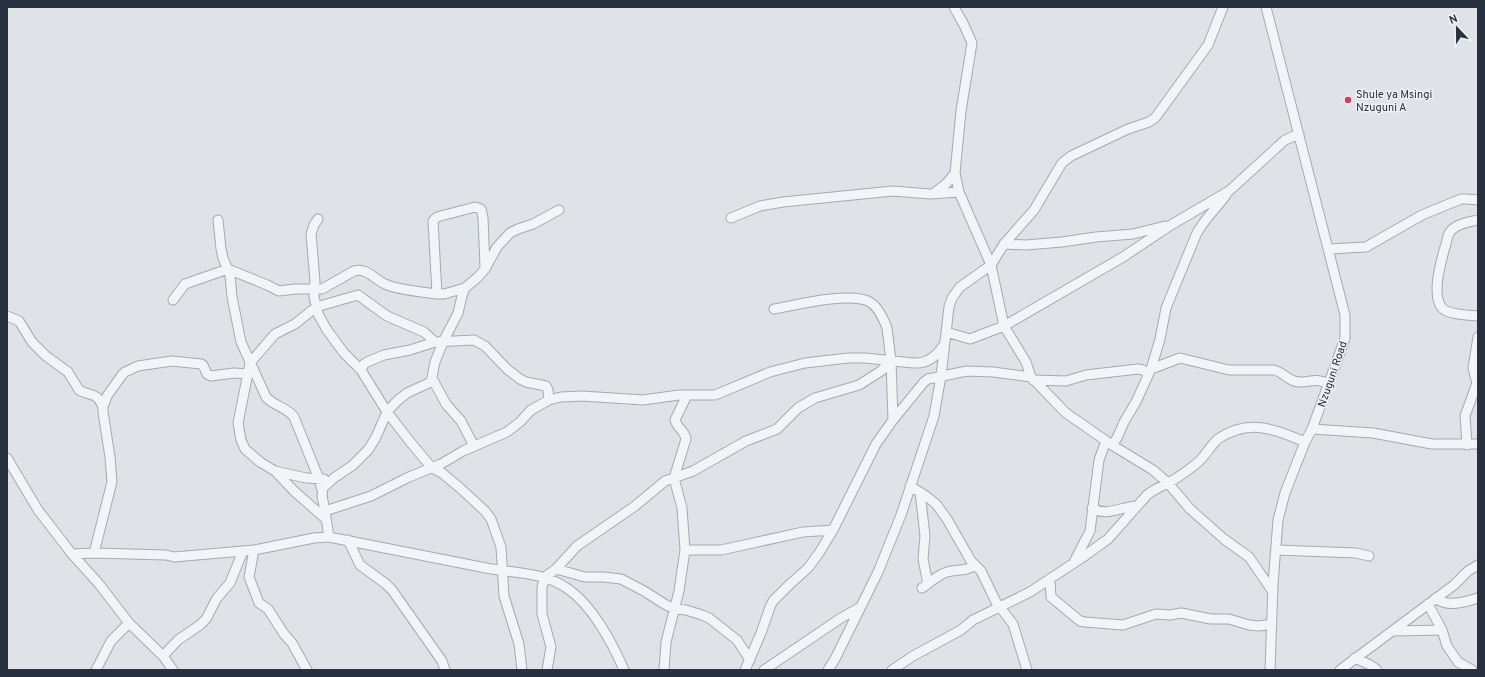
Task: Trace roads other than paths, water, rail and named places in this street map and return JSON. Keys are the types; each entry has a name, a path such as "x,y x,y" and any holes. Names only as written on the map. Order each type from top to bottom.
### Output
{"street":[{"path":"954,7 972,43 961,111 955,173 959,192 991,265 1004,326 1026,362 1032,378 1066,413 1109,443 1153,470 1168,483 1190,509 1224,539 1250,557 1273,592"},
{"path":"828,670 835,659 878,572 901,515 934,416 942,376 944,344 949,307 952,298 965,282 991,265 1004,244 1034,210 1062,163 1066,159 1128,129 1149,122 1155,118 1208,45 1223,7"},
{"name":"Nzuguni Road","path":"1266,7 1300,134 1345,315 1346,330 1329,384 1285,493 1278,520 1270,670"},
{"path":"1074,563 1090,531 1099,460 1109,443 1117,438 1150,371 1160,339 1166,308 1196,235 1202,225 1214,212 1229,191 1280,144 1285,140 1300,134"},
{"path":"934,193 947,183 955,173"},
{"path":"731,218 760,206 783,202 893,191 934,193 959,192"},
{"path":"946,332 970,339 1004,326 1123,257 1171,225 1229,191"},
{"path":"1328,249 1366,247 1429,212 1461,200 1478,200"},
{"path":"437,294 434,221 437,217 475,207 480,209 483,218 485,269"},
{"path":"173,300 185,284 228,269 267,284 277,291 325,287 334,281 359,270 365,271 379,281 388,285 444,294 465,288 478,277 485,269 497,247 510,233 533,224 559,210"},
{"path":"318,219 311,234 315,281 314,289 318,314 344,354 361,370 387,412 410,443 432,468 446,476 488,515 501,547 504,596 519,644 522,670"},
{"path":"218,220 220,249 222,258 230,275 232,297 241,342 266,398 289,412 294,417 319,479 329,537"},
{"path":"1478,220 1458,226 1449,232 1439,270 1438,287 1439,300 1442,308 1449,312 1478,316"},
{"path":"1004,244 1030,245 1124,235 1171,225"},
{"path":"465,288 456,317 439,342 434,362 433,380 446,404 461,421 474,446"},
{"path":"326,518 294,491 275,471 260,462 243,446 238,423 250,363 275,334 295,324 316,307 353,296 361,296 388,316 419,330 439,342"},
{"path":"774,309 835,298 868,300 876,308 885,323 891,361 893,420"},
{"path":"7,316 19,321 32,342 55,363 68,372 79,390 97,397 103,407"},
{"path":"1468,445 1465,416 1477,383 1473,368 1478,337"},
{"path":"361,370 364,364 384,355 439,342 477,341 488,348 507,369 520,379 526,382 546,386 549,400"},
{"path":"314,538 326,518 409,477 432,468 460,452 513,428 531,410 549,400 565,396 643,400 686,395 714,394 770,372 805,363 848,358 865,358 913,364 921,363 937,355 944,344"},
{"path":"745,670 773,601 808,568 819,554 833,530 871,452 893,420 928,379 967,371 993,372 1066,381 1086,375 1138,369 1150,371 1180,358 1230,370 1274,370 1279,371 1295,381 1316,380 1329,384"},
{"path":"94,553 112,482 103,407 106,396 122,374 143,364 172,361 198,363 203,365 207,374 211,376 234,373 248,374"},
{"path":"547,670 551,647 543,619 541,604 542,591 546,577 556,569 584,540 635,506 661,484 693,471 746,441 777,429 798,408 815,398 859,385 881,371 891,361"},
{"path":"322,490 334,478 353,465 368,450 375,439 387,412 405,394 429,384 433,380"},
{"path":"664,670 666,642 675,608 685,550 682,508 674,478 686,439 684,433 677,425 675,420 686,395"},
{"path":"892,670 961,630 973,620 1030,592 1074,563 1108,539 1126,520 1136,506 1153,490 1168,483 1196,464 1219,439 1235,429 1242,427 1266,428 1305,442"},
{"path":"1312,429 1373,433 1432,444 1478,444"},
{"path":"7,458 38,510 72,554 99,584 129,623 162,656 172,669"},
{"path":"275,471 319,479 334,478"},
{"path":"910,486 936,504 947,519 974,565 981,571 996,602 1013,624 1027,670"},
{"path":"920,492 925,536 923,559 925,586 940,575 948,572 964,570 974,565"},
{"path":"1092,508 1105,513 1136,506"},
{"path":"685,550 721,550 803,532 833,530"},
{"path":"72,554 94,553 166,555 174,557 254,550 314,538 329,537 502,571 546,577 565,586 584,604 612,644 624,670"},
{"path":"348,540 360,565 392,590 442,661 444,669"},
{"path":"254,550 249,577 259,603 268,609 284,634 292,643 307,670"},
{"path":"1276,550 1356,553 1370,556"},
{"path":"162,656 178,640 206,619 217,598 230,583 243,551"},
{"path":"1340,670 1454,585 1478,565"},
{"path":"556,569 585,577 621,579 659,601 675,608 709,618 737,640 750,660"},
{"path":"1050,579 1050,595 1082,622 1123,625 1156,614 1170,615 1181,613 1211,619 1229,619 1249,626 1272,624"},
{"path":"1436,598 1441,602 1455,603 1478,598"},
{"path":"1428,604 1442,630 1448,646 1458,662 1472,670"},
{"path":"764,670 841,618 859,608"},
{"path":"99,668 111,641 129,623"},
{"path":"1393,630 1442,630"},
{"path":"1356,658 1377,670"}],"place":[{"name":"Shule ya Msingi Nzuguni A","path":"1348,100"}]}
